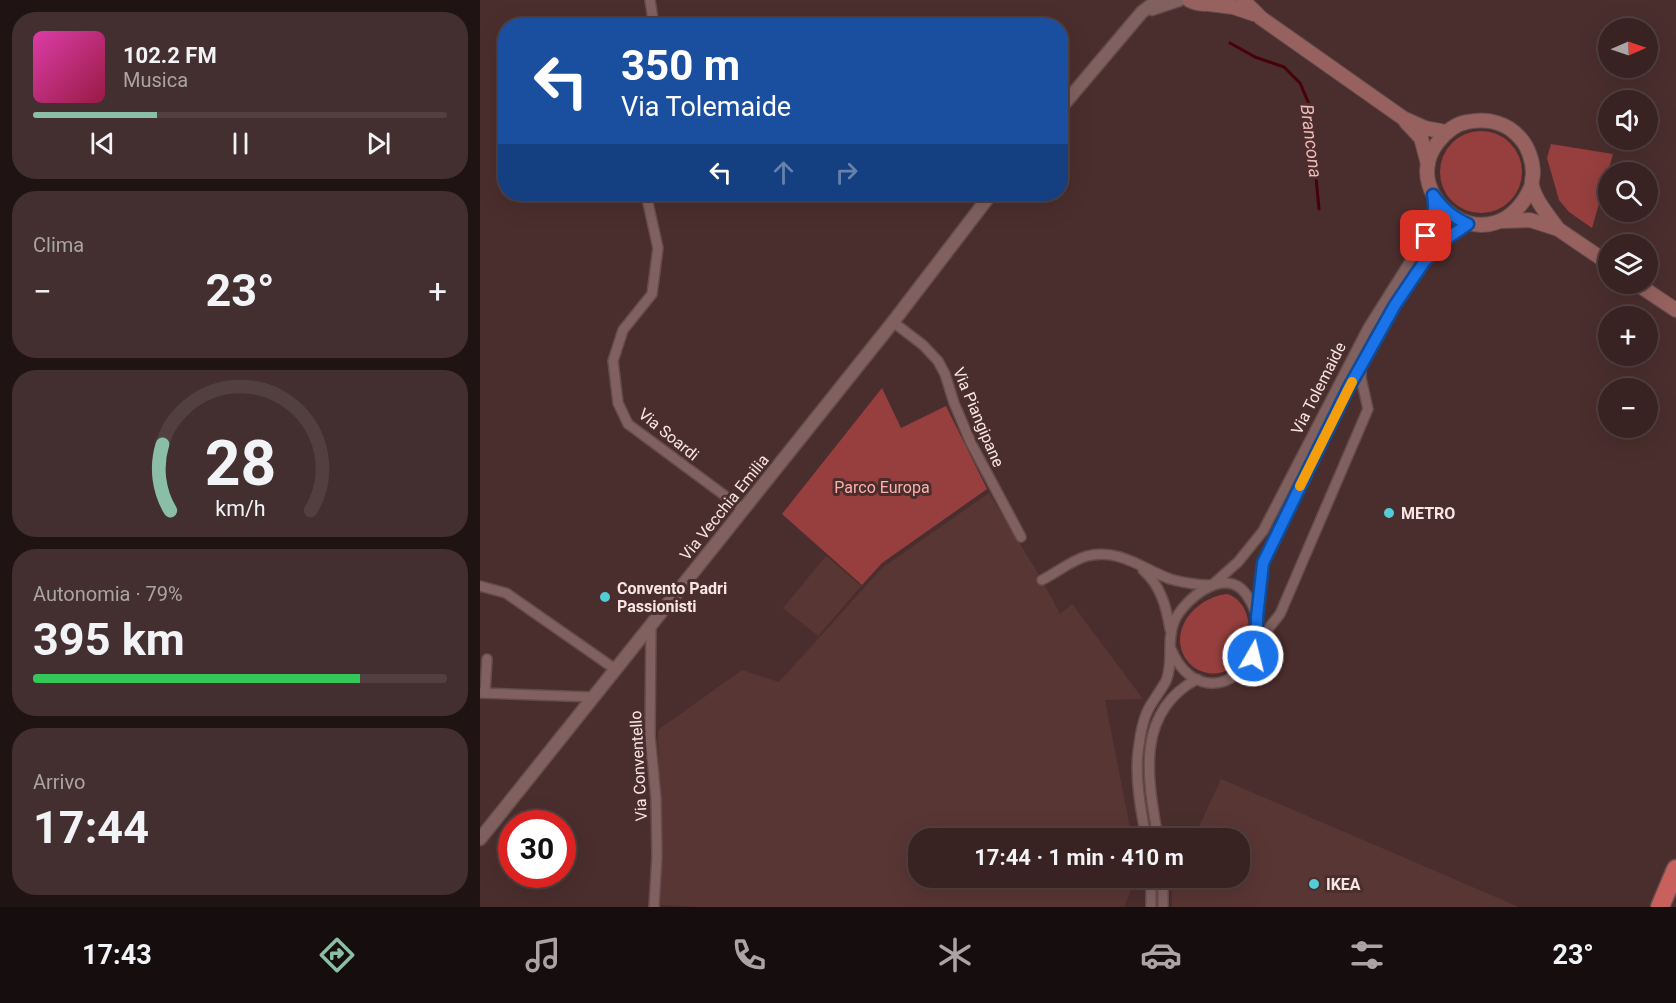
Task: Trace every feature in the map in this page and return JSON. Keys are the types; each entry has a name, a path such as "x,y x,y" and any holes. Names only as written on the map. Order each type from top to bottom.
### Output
{"highway":[{"path":"1660,907 1676,869"}],"main road":[{"name":"Via Tolemaide","path":"1189,0 1198,4 1214,2 1246,10 1262,18"},
{"name":"Via Tolemaide","path":"1243,0 1262,18 1403,118 1425,128 1446,132"},
{"name":"Via Tolemaide","path":"1403,118 1420,138 1428,164 1428,180 1433,195"},
{"path":"1428,164 1434,147 1446,132 1461,123 1479,119 1497,122 1511,129 1522,140 1530,154 1533,169 1532,185 1525,200 1515,213 1501,221"},
{"path":"1532,185 1542,208 1558,229"},
{"path":"1433,195 1442,208 1454,218 1468,224 1485,225 1501,221 1530,220 1558,229 1598,256"},
{"path":"1652,294 1676,310"}],"street":[{"path":"650,0 653,18"},
{"path":"1068,100 1142,12 1158,0"},
{"path":"1142,12 1179,0"},
{"name":"Via Tolemaide","path":"1170,636 1174,622 1189,601 1212,585 1238,562 1263,531 1364,337 1385,299 1426,236 1433,222 1436,207 1433,195"},
{"name":"Via Soardi","path":"648,201 658,248 652,294 623,330 613,361 618,403 628,424 743,509"},
{"name":"Via Vecchia Emilia","path":"480,839 893,322 986,201"},
{"name":"Via Tolemaide","path":"1171,649 1185,672 1197,679 1210,682 1223,681 1236,676 1250,662 1257,643 1257,617 1263,563 1316,454 1361,365 1395,305 1424,262 1449,237 1468,224"},
{"name":"Via Piangipane","path":"893,322 938,361 971,443 1021,537"},
{"path":"1257,643 1280,614 1368,409 1361,378 1361,365"},
{"name":"Via Tolemaide","path":"1042,580 1086,556 1119,556 1170,579 1194,585 1239,586 1251,602 1257,617"},
{"name":"Via Tolemaide","path":"1135,562 1150,576 1160,591 1167,610 1171,649 1168,674 1148,711 1138,754 1138,794 1144,828"},
{"path":"480,586 506,594 615,669"},
{"name":"Via Conventello","path":"651,623 650,736 656,798 657,856 654,907"},
{"path":"488,658 482,693 592,697"},
{"path":"1156,828 1148,777 1148,755 1154,728 1167,703 1184,686 1197,679"},
{"path":"1151,888 1151,907"},
{"path":"1163,888 1163,907"}],"shaded area":[{"path":"989,493 1060,614 1072,604 1143,699 1105,700 1130,828 908,828 908,888 1132,888 1124,907 695,907 659,905 661,865 658,730 742,670 779,682 882,568"},
{"path":"826,556 861,586 818,636 783,608"},
{"path":"1221,779 1519,907 1172,907 1172,888 1250,888 1250,828 1199,828"}],"green space":[{"path":"1481,131 1497,134 1510,143 1519,156 1522,172 1519,188 1510,201 1497,210 1481,213 1465,210 1452,201 1443,188 1440,172 1443,156 1452,143 1465,134"},
{"path":"1551,144 1613,154 1611,162 1598,162 1598,207 1592,228 1569,212 1559,200 1547,158"},
{"name":"Parco Europa","path":"882,388 901,428 946,406 987,489 882,563 862,585 782,514"},
{"path":"1228,594 1240,602 1247,615 1249,629 1247,644 1241,657 1231,668 1219,673 1204,672 1194,667 1186,659 1181,648 1180,636 1183,626 1189,616 1206,601"}],"waterway":[{"name":"Brancona","path":"1230,43 1255,57 1284,67 1300,83 1309,104 1319,209"}],"slow traffic":[{"path":"1300,486 1352,382"}],"place":[{"name":"METRO","path":"1389,513"},
{"name":"Convento Padri Passionisti","path":"605,597"},
{"name":"IKEA","path":"1314,884"}],"route":[{"path":"1253,656 1257,643 1257,617 1263,563 1348,389 1395,305 1424,262 1449,237 1468,224 1454,218 1442,208 1433,195 1436,207 1433,222 1426,236"}]}
